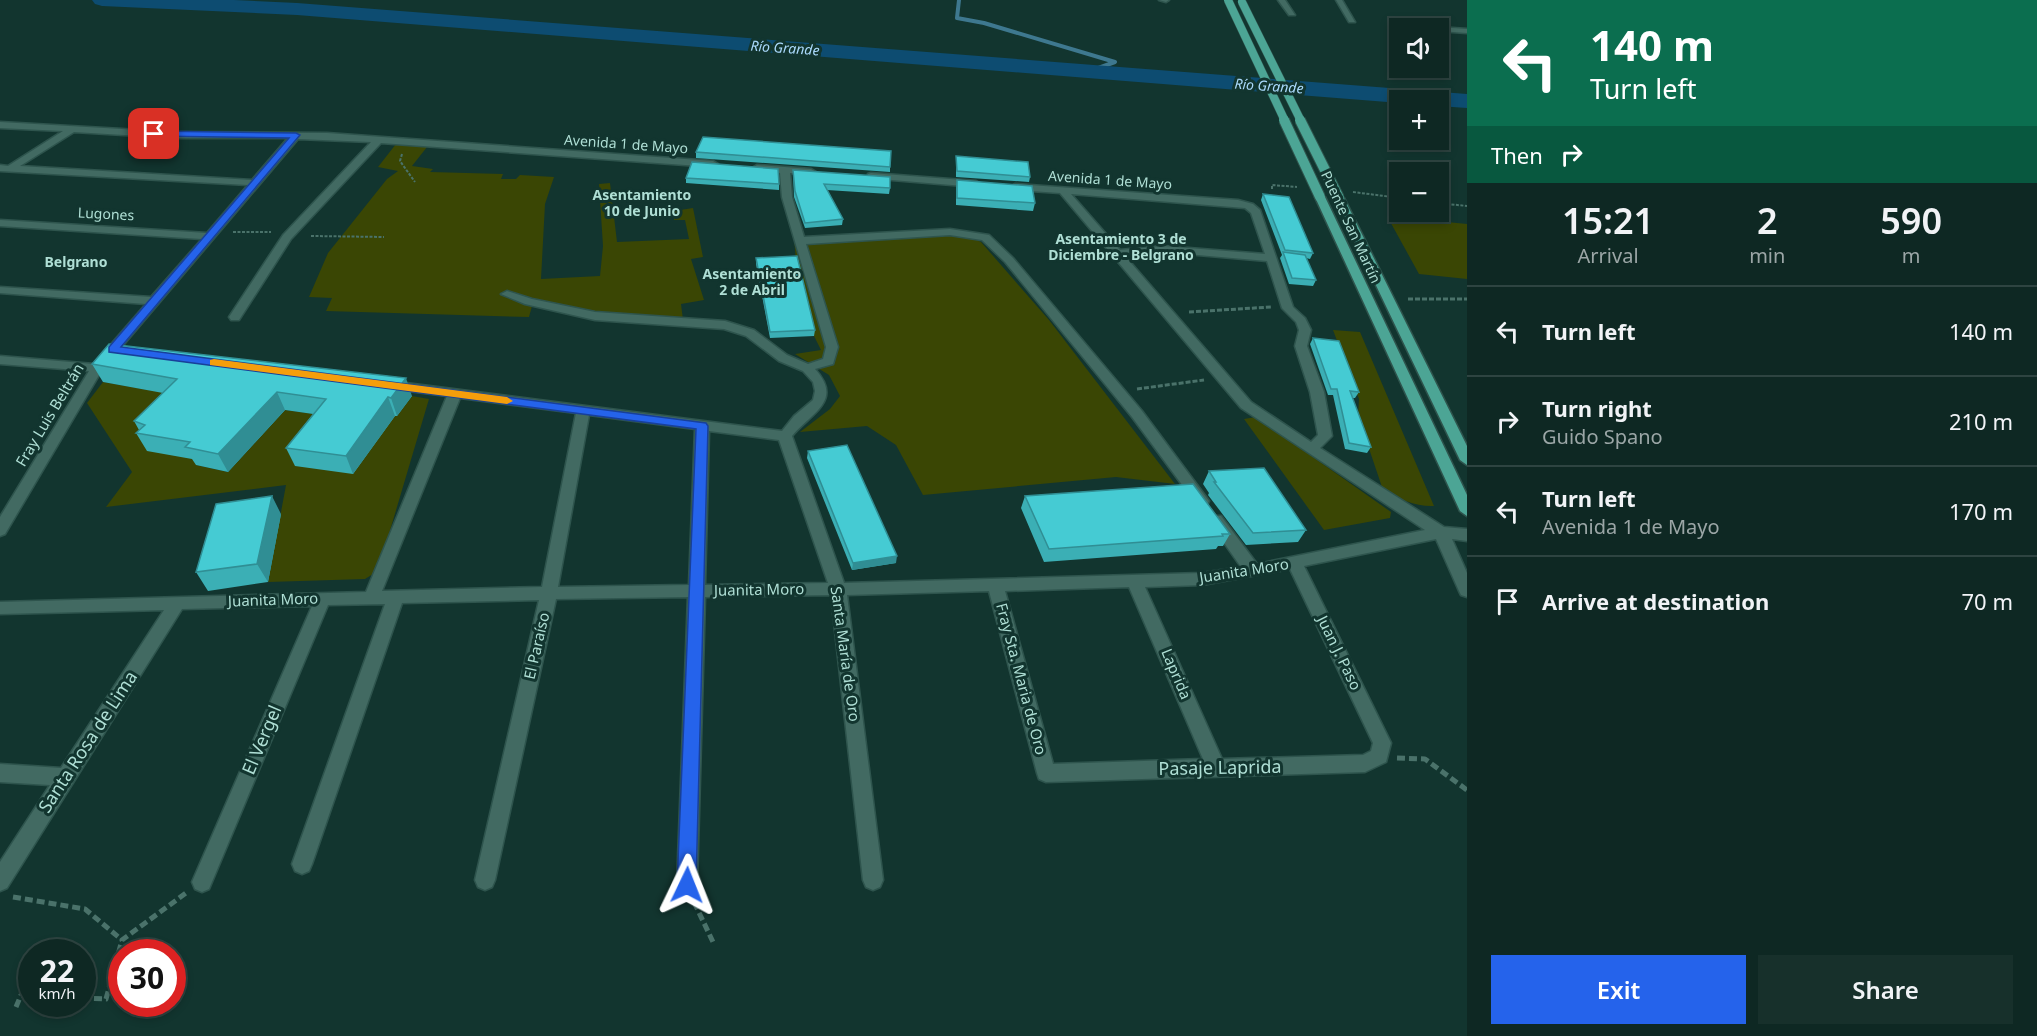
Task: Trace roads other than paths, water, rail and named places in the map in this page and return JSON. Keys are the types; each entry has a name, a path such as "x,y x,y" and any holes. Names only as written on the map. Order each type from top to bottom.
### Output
{"main road":[{"name":"Puente San Martín","path":"1228,0 1467,511"},
{"name":"Puente San Martín","path":"1242,1 1343,195 1389,299 1467,460"}],"street":[{"path":"1281,0 1292,13"},
{"path":"1339,0 1352,20"},
{"path":"1449,30 1467,31"},
{"name":"Avenida 1 de Mayo","path":"0,125 174,135 296,135 728,166"},
{"path":"0,175 5,168 71,130"},
{"name":"Fray Luis Beltrán","path":"0,530 97,368 119,350 154,301 296,135"},
{"path":"235,317 287,237 378,140"},
{"path":"5,168 256,183"},
{"path":"750,168 819,173"},
{"path":"785,170 787,197 832,347 829,361 807,368"},
{"path":"865,176 993,185"},
{"name":"Avenida 1 de Mayo","path":"1004,186 1249,206 1256,212 1272,258"},
{"path":"1063,191 1246,405 1441,532 1467,535"},
{"name":"Lugones","path":"0,223 210,236"},
{"path":"799,240 950,232 985,237 1008,260 1118,392 1185,477 1253,572"},
{"path":"1116,254 1163,249 1272,258 1288,308 1302,321 1305,330 1301,346 1317,392 1325,436 1312,448"},
{"path":"0,290 154,301"},
{"path":"381,384 785,436 799,419 819,402 822,391 819,381 807,368 783,358 740,328 596,316 529,302 507,294"},
{"path":"0,360 97,368"},
{"path":"371,598 455,394"},
{"name":"El Paraíso","path":"485,880 549,593 583,410"},
{"path":"687,885 702,426"},
{"name":"Santa María de Oro","path":"785,436 838,589 873,879"},
{"path":"1441,532 1467,591"},
{"name":"Juanita Moro","path":"0,608 1202,579 1253,572 1441,532"},
{"name":"Juan J. Paso","path":"1295,563 1382,743"},
{"name":"Laprida","path":"1135,582 1216,767"},
{"name":"Fray Sta. Maria de Oro","path":"995,584 1046,773"},
{"path":"302,864 396,597"},
{"name":"El Vergel","path":"202,882 323,599"},
{"name":"Santa Rosa de Lima","path":"5,889 66,777 177,603"},
{"name":"Pasaje Laprida","path":"1046,773 1216,767 1280,768 1365,763 1379,756 1382,743"},
{"path":"0,773 66,777"}],"waterway":[{"name":"Río Grande","path":"102,0 297,9 1467,101"},
{"path":"959,0 957,18 984,23 1115,62 1090,71"}],"district":[{"name":"Asentamiento 10 de Junio","path":"642,204"},
{"name":"Asentamiento 3 de Diciembre - Belgrano","path":"1121,248"},
{"name":"Belgrano","path":"76,262"},
{"name":"Asentamiento 2 de Abril","path":"752,282"}]}
